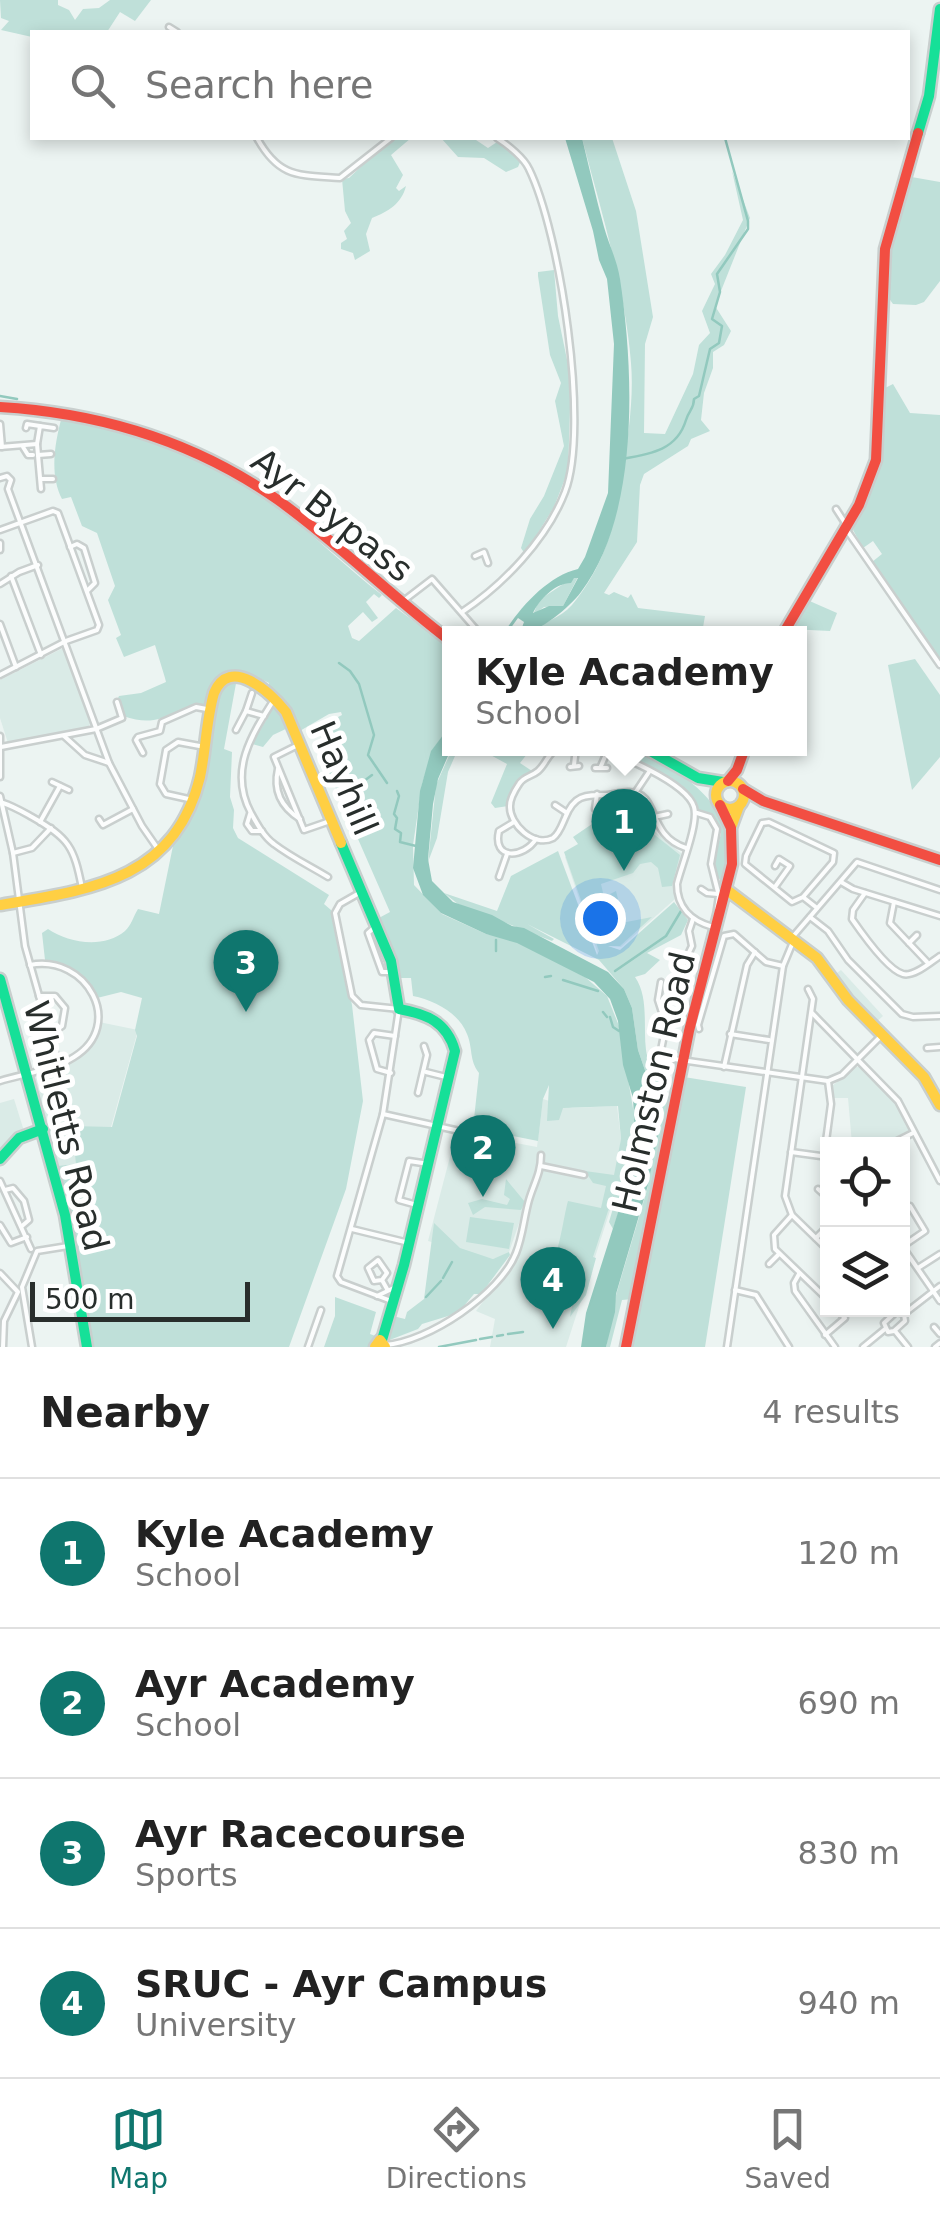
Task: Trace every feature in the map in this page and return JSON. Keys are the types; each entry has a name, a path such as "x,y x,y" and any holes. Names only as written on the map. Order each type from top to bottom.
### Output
{"main road":[{"path":"788,626 847,528 869,485 876,460 885,248 929,96 940,9"},
{"name":"Ayr Bypass","path":"0,407 87,415 162,436 204,455 280,502 442,635"},
{"name":"Hayhill","path":"212,710 219,682 233,676 244,678 275,698 286,712 376,926 393,972 399,1009"},
{"path":"0,905 108,884 134,873 160,852 177,834 194,800 212,710"},
{"path":"659,756 698,778 730,809 741,796"},
{"path":"731,828 741,796 742,756"},
{"path":"731,828 718,800 740,763"},
{"path":"698,778 726,782 741,796 940,860"},
{"name":"Holmston Road","path":"626,1347 683,1062 721,932 722,892 733,855 731,828"},
{"path":"722,892 820,962 848,1000 924,1077 939,1099"},
{"name":"Whitletts Road","path":"0,979 71,1245 84,1347"},
{"name":"Whitletts Road","path":"0,989 26,1073"},
{"path":"385,1345 394,1302 392,1287 409,1243 455,1051 449,1033 426,1014 399,1009"},
{"path":"0,1159 19,1138 42,1130"},
{"name":"Whitletts Road","path":"42,1130 68,1246 84,1347"}],"street":[{"path":"169,28 173,30"},
{"path":"258,140 272,163 296,175 340,178 388,140"},
{"path":"462,612 491,592 518,563 559,505 571,469 576,384 552,241 528,166 499,140"},
{"path":"0,424 1,447 37,444"},
{"path":"26,428 26,424 54,428"},
{"path":"40,426 35,455 41,489"},
{"path":"23,445 23,450 35,455 51,454"},
{"path":"8,489 10,478 0,481 8,489 22,523 109,763 160,852"},
{"path":"41,480 53,479"},
{"path":"836,509 940,665"},
{"path":"0,530 54,511 58,513 99,625 97,630 66,641 0,676"},
{"path":"70,547 77,544 84,548 96,583 86,591"},
{"path":"475,556 484,552 488,563"},
{"path":"0,584 38,565"},
{"path":"12,576 40,655"},
{"path":"401,603 432,579 473,626"},
{"path":"0,626 16,667"},
{"path":"236,730 252,693"},
{"path":"275,698 248,740 241,774 245,802 271,842 328,877"},
{"path":"1,747 96,729 122,718 117,702"},
{"path":"143,754 138,736 160,731 162,722 195,708 212,710"},
{"path":"246,710 264,716"},
{"path":"0,736 0,777"},
{"path":"64,736 85,755 109,763"},
{"path":"194,800 166,794 160,784 165,755 178,742 205,747"},
{"path":"300,744 275,755 300,819 307,831 333,820"},
{"path":"536,839 514,822 510,806 523,779 541,767 547,756"},
{"path":"574,766 575,756"},
{"path":"601,767 606,756"},
{"path":"618,756 650,771 691,800 695,813 676,889 683,908 694,919 734,934 770,964 782,966"},
{"path":"541,767 547,772"},
{"path":"278,768 276,784 280,799 300,819"},
{"path":"634,793 650,771"},
{"path":"52,782 69,790"},
{"path":"40,822 60,786"},
{"path":"514,822 500,831 497,838 500,850 507,854 528,850 536,839 555,836 580,796 634,793 648,800 658,829 674,844 686,848"},
{"path":"595,809 597,794"},
{"path":"0,796 6,812 30,965 58,1063"},
{"path":"3,803 51,828 69,843 76,857 82,890"},
{"path":"554,805 567,813"},
{"path":"6,812 13,806"},
{"path":"103,825 133,810"},
{"path":"695,813 710,817 717,829 710,874 722,892"},
{"path":"654,817 664,816"},
{"path":"99,819 107,833"},
{"path":"766,822 834,853 833,862 803,896 795,903 745,861 758,828 766,822"},
{"path":"13,853 32,848 51,828"},
{"path":"501,875 507,854"},
{"path":"774,888 790,866 779,859 775,866"},
{"path":"727,1347 782,966 792,941 857,862 940,890"},
{"path":"840,881 940,915"},
{"path":"701,889 707,893 722,892"},
{"path":"362,891 340,904 335,913 352,996 361,1005 399,1009 383,1114 338,1279 394,1302"},
{"path":"716,908 722,892"},
{"path":"865,892 853,910 852,919 874,948 902,974 912,974 940,956"},
{"path":"803,896 817,908"},
{"path":"894,902 890,923 928,963"},
{"path":"810,917 828,931 848,960 902,1014 940,1016"},
{"path":"687,989 683,965 692,945 689,930 694,919"},
{"path":"909,942 918,934"},
{"path":"724,1068 747,965 755,952"},
{"path":"0,1080 74,1058 95,1029 98,1006 80,976 68,968 47,963 30,965"},
{"path":"661,982 658,1000 666,1023 661,1057 828,1081 842,1075 882,1036"},
{"name":"Holmston Road","path":"699,1029 705,985"},
{"path":"808,990 813,999 812,1013 785,1196 792,1215 820,1242"},
{"path":"39,996 55,996 65,1008 62,1026 50,1034"},
{"path":"812,1013 898,1101 940,1182"},
{"path":"666,1023 679,1022"},
{"path":"809,1032 826,1028"},
{"path":"391,1073 376,1069 368,1040 374,1033 397,1036"},
{"path":"730,1034 772,1040"},
{"path":"418,1093 427,1054 424,1046"},
{"path":"927,1048 940,1047"},
{"path":"424,1072 450,1079"},
{"path":"828,1081 831,1104 828,1137"},
{"path":"383,1114 473,1134 480,1130"},
{"path":"905,1137 915,1132"},
{"path":"791,1152 820,1155"},
{"path":"385,1345 469,1308 502,1277 517,1252 541,1155"},
{"path":"419,1205 399,1200 410,1160 429,1164"},
{"path":"541,1166 584,1175"},
{"path":"0,1181 31,1249"},
{"path":"5,1190 15,1189 24,1201 29,1220 22,1226"},
{"path":"910,1206 926,1231 910,1241"},
{"path":"792,1215 774,1234 774,1249 820,1293"},
{"path":"0,1225 11,1243 27,1238"},
{"path":"816,1238 827,1227"},
{"path":"352,1229 409,1243"},
{"path":"32,1347 23,1282 38,1251 68,1246"},
{"path":"769,1264 779,1254"},
{"path":"918,1268 940,1254"},
{"path":"910,1256 940,1303"},
{"path":"377,1296 392,1287 374,1280 368,1268 378,1260 388,1273 382,1280"},
{"path":"0,1273 18,1292 0,1336 2,1347"},
{"path":"799,1274 794,1283 796,1292 834,1347"},
{"path":"910,1309 940,1286"},
{"path":"735,1290 756,1295 789,1347"},
{"path":"308,1347 321,1310"},
{"path":"825,1335 844,1317"},
{"path":"885,1329 884,1322 890,1317"},
{"path":"895,1330 904,1317"},
{"path":"934,1326 940,1334"},
{"path":"863,1347 885,1329 895,1330 908,1347"}],"shaded area":[{"path":"0,0 58,0 58,5 69,10 75,20 83,9 99,8 110,0 151,0 135,21 120,12 108,30 30,30 30,37 1,30 9,21 1,18"},
{"path":"389,140 409,140 391,155 403,175 396,188 399,191 406,186 394,206 372,218 366,234 370,251 355,260 353,253 341,249 341,243 347,239 344,231 351,223 345,211 342,179 349,178"},
{"path":"443,140 476,140 488,148 500,140 521,160 518,167 506,172 484,158 458,157"},
{"path":"566,140 582,140 620,279 628,356 628,441 614,523 600,560 581,592 562,612 541,626 523,626 524,622 518,618 509,626 536,594 556,578 578,569 608,493 614,344 607,279","holes":["578,578 563,606 549,606 533,613 548,593"]},
{"path":"583,140 613,140 636,211 653,317 645,344 644,433 665,434 693,374 699,345 710,333 702,311 715,284 711,274 743,220 732,171 750,218 715,306 731,331 724,345 713,352 713,368 704,393 701,420 710,431 691,439 688,446 644,474 637,542 604,593 614,592 628,598 631,594 638,608 705,616 703,626 539,626 562,614 584,590 608,541 617,507 632,390 623,306"},
{"path":"906,176 940,182 940,281 924,302 916,305 893,304 888,297 889,236"},
{"path":"554,270 558,316 571,379 568,471 554,507 525,554 521,548 530,519 564,446 555,401 561,383 550,355 538,276 538,272"},
{"path":"893,384 910,413 940,415 940,659 872,562 882,554 873,541 863,548 853,530 875,474 883,389"},
{"path":"62,416 170,447 220,471 284,512 382,595 379,598 374,594 366,602 378,618 372,622 363,612 348,626 352,638 359,641 396,608 442,642 442,737 433,749 422,784 413,845 414,885 442,914 486,934 514,939 585,977 607,996 619,1026 636,1126 634,1166 613,1229 609,1222 616,1198 608,1211 586,1295 570,1317 572,1306 522,1286 524,1281 541,1281 547,1276 568,1201 601,1208 606,1186 593,1183 585,1171 614,1175 621,1139 618,1106 563,1108 559,1120 547,1121 549,1085 543,1099 538,1141 473,1128 479,1073 467,1034 445,1009 413,996 411,978 398,978 377,919 390,912 319,750 325,747 328,722 341,712 329,714 298,732 282,699 268,689 269,683 235,672 218,681 209,707 186,709 159,719 123,716 119,696 141,693 166,682 155,645 124,657 116,638 121,635 108,600 115,586 97,533 82,526 71,497 62,499 58,489 57,436"},
{"path":"578,577 563,606 544,607 533,615 539,600"},
{"path":"805,599 837,613 830,631 791,626"},
{"path":"66,649 92,721 88,727 8,743 0,718 0,680"},
{"path":"915,659 940,695 940,757 912,790 888,665"},
{"path":"237,678 224,749 232,752 233,828 238,838 329,895 324,904 331,910 352,1005 363,1101 346,1189 289,1347 88,1347 76,1257 56,1166 76,1164 72,1126 112,1127 137,1036 142,998 121,992 97,998 76,972 45,960 42,933 48,929 76,941 97,942 125,931 138,909 159,914 174,841 197,805 219,688"},
{"path":"276,703 290,727 273,735 263,747 252,744"},
{"path":"442,736 442,756 448,756 433,804 428,859 432,881 453,902 524,928 608,972 624,989 632,1008 638,1050 659,1131 606,1347 581,1347 586,1313 636,1156 633,1098 623,1065 618,1021 610,999 594,982 517,943 486,934 441,913 423,895 413,868 420,791 431,751"},
{"path":"449,756 455,756 428,862 436,785"},
{"path":"492,756 526,756 520,763 532,771 520,777 508,806 495,808 491,803 507,764"},
{"path":"624,756 652,756 673,768 722,817 729,836 726,885 712,872 721,833 713,817 697,810 689,794"},
{"path":"625,807 682,854 673,886 675,899 621,947 607,946 598,954 565,857 604,834 597,827 607,823 614,809"},
{"path":"621,808 680,855 672,886 662,887 658,868 651,862 601,884 604,897 616,891 618,899 598,904 599,914 607,913 606,926 652,917 620,946 608,946 620,950 674,902 688,920 681,935 647,953 660,960 645,974 635,977 644,1003 647,1057 655,1075 668,1079 672,1105 633,1299 622,1300 610,1347 606,1347 659,1131 638,1050 632,1008 624,989 599,960 527,924 554,939 458,904 444,893 497,911 511,876 558,851 597,955 599,951 564,852 578,844 573,837 592,824 598,832 602,830 599,827"},
{"path":"841,970 883,1016 874,1024 833,976"},
{"path":"99,1022 138,1030 111,1127 76,1164 56,1166 32,1073 75,1059 94,1042"},
{"path":"856,1067 862,1067 896,1102 909,1127 907,1134 851,1137 848,1098 834,1098 832,1086"},
{"path":"684,1077 746,1087 705,1347 630,1347"},
{"path":"14,1099 24,1131 0,1153 0,1103"},
{"path":"543,1099 572,1108 617,1106 621,1139 616,1192 566,1347 490,1347 495,1319 476,1311 518,1255 529,1221 531,1189 508,1255 493,1259 428,1241 452,1149 462,1150 469,1134 537,1147"},
{"path":"506,1179 525,1202 521,1210 485,1207 473,1215 468,1203 482,1199 507,1205 510,1199 504,1195"},
{"path":"470,1217 514,1223 509,1249 466,1242"},
{"path":"434,1223 460,1248 493,1259 509,1252 510,1255 481,1294 474,1294 458,1313 387,1341 393,1316 405,1319 407,1312 424,1299"},
{"path":"335,1297 376,1312 370,1334 378,1337 370,1347 324,1347 335,1316"}],"waterway":[{"path":"622,459 653,452 676,438 699,396 710,349 719,343 722,326 712,319 720,292 717,274 748,229 726,140"},
{"path":"0,396 17,399"},
{"path":"339,663 359,684 374,735 368,755 387,783"},
{"path":"360,784 372,775"},
{"path":"397,791 395,829 401,833 400,842 416,846"},
{"path":"615,971 666,936 681,911"},
{"path":"496,940 496,951"},
{"path":"545,977 551,976"},
{"path":"563,980 598,991"},
{"path":"603,1012 607,1017"},
{"path":"610,1017 619,1031"},
{"path":"443,1278 452,1262"},
{"path":"426,1297 441,1281"},
{"path":"508,1334 523,1332"},
{"path":"497,1336 503,1335"},
{"path":"480,1339 492,1337"},
{"path":"439,1347 476,1340"}],"traffic: fast":[{"path":"918,133 929,96 940,9"},
{"path":"659,756 698,778 723,782"},
{"path":"341,843 391,961 399,1009 441,1026 455,1051 382,1340"},
{"path":"0,979 65,1215 87,1347"},
{"path":"0,1159 19,1138 43,1129"}],"traffic: slow":[{"path":"0,905 96,885 149,859 171,838 188,811 200,777 214,693 230,677 240,677 260,687 286,712 341,843"},
{"path":"730,781 740,785 744,795 740,805 730,809 720,805 716,795 720,785 730,781"},
{"path":"732,825 739,806"},
{"path":"727,890 817,958 848,1000 924,1077 940,1105"},
{"path":"375,1347 380,1340 385,1347"}],"traffic: jam":[{"path":"788,626 859,505 876,460 885,249 918,133"},
{"path":"0,407 110,424 213,461 278,500 442,634"},
{"path":"728,781 742,756"},
{"path":"743,789 763,801 940,860"},
{"path":"626,1347 689,1031 732,864 731,828 720,805"}],"place":[{"name":"Kyle Academy","path":"624,871"},
{"name":"Ayr Racecourse","path":"246,1012"},
{"name":"Ayr Academy","path":"483,1197"},
{"name":"SRUC - Ayr Campus","path":"553,1329"}]}
